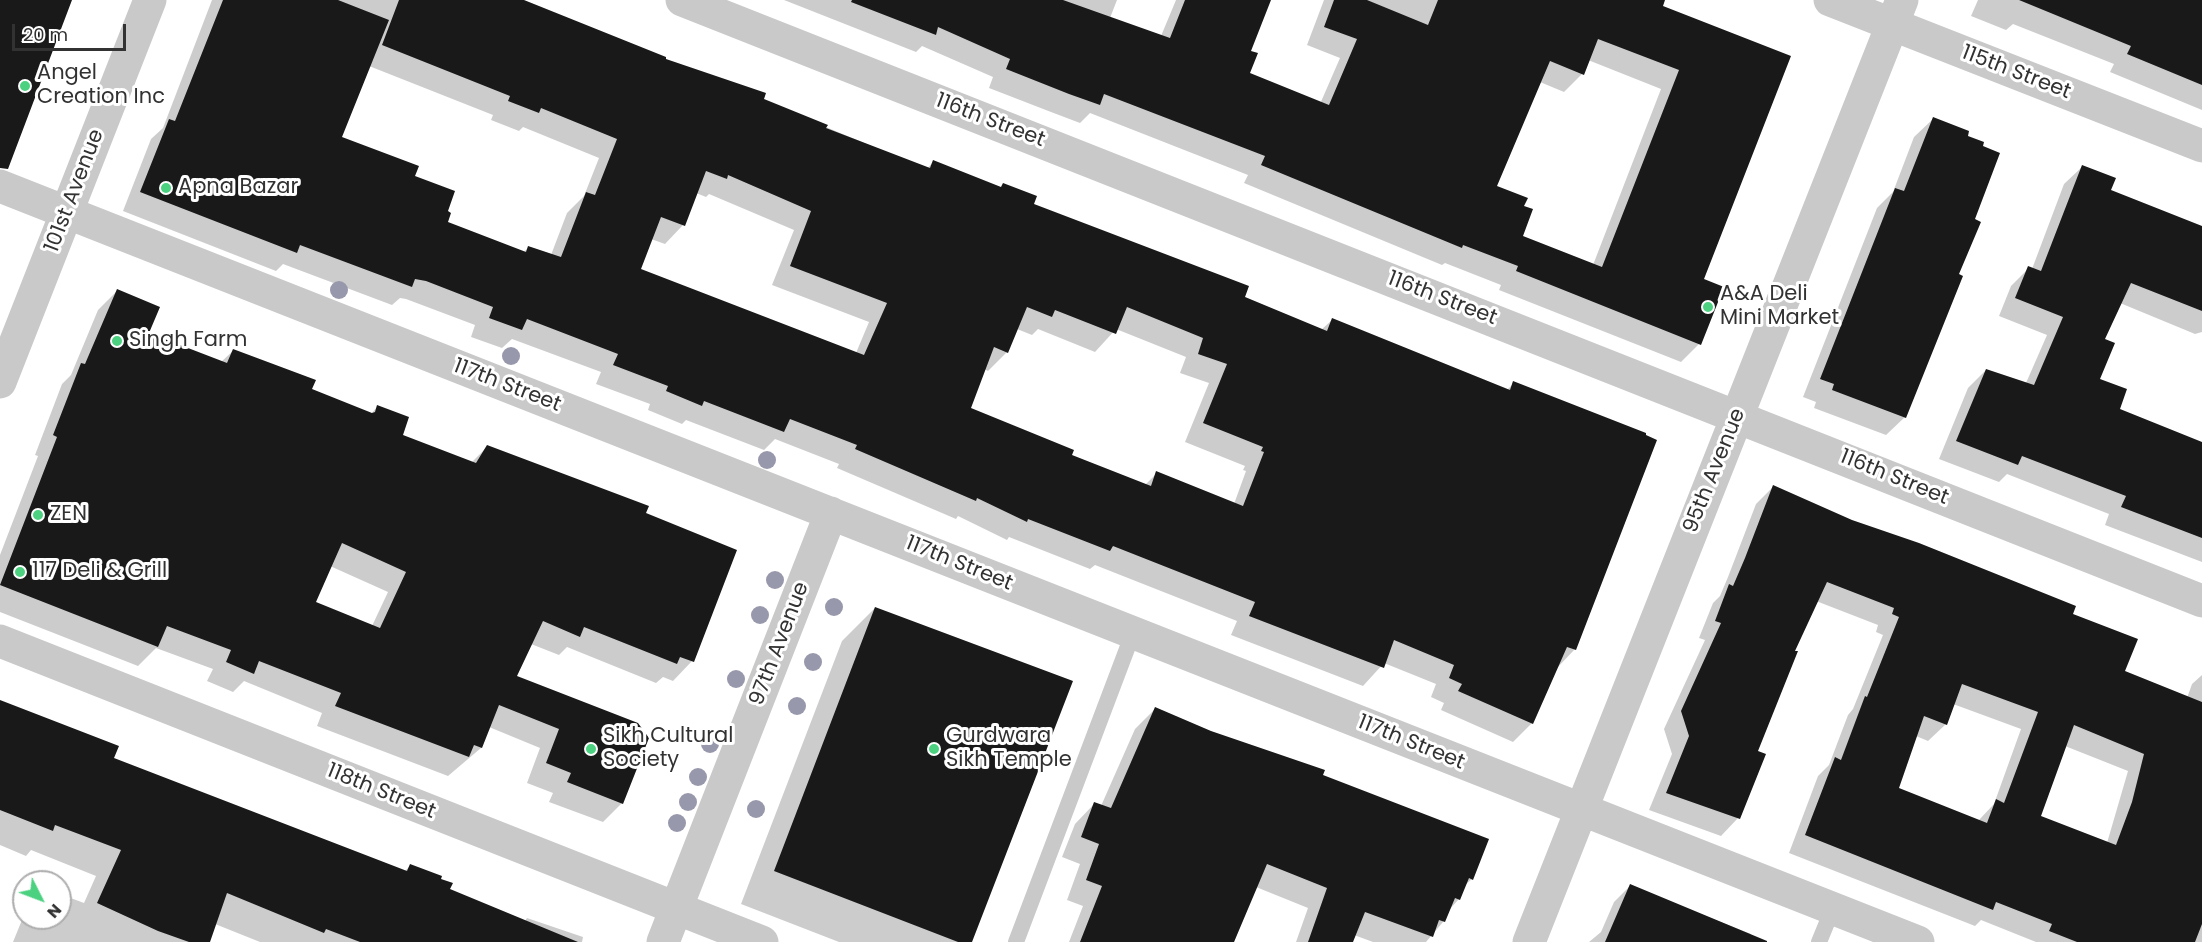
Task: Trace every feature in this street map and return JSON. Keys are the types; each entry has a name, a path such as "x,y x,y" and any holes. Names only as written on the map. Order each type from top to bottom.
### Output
{"street":[{"name":"101st Avenue","path":"0,382 150,0"},
{"name":"116th Street","path":"682,0 2202,601"},
{"name":"115th Street","path":"1830,0 1897,12 2202,146"},
{"name":"95th Avenue","path":"1529,942 1897,12"},
{"name":"117th Street","path":"0,186 1918,942"},
{"name":"97th Avenue","path":"663,942 831,513"},
{"name":"118th Street","path":"0,641 762,942"}],"lane":[{"path":"1016,942 1133,633"},
{"path":"1819,942 1833,908"}],"building":[{"path":"0,0 72,0 8,169 0,168"},
{"path":"223,0 338,0 389,20 342,137 419,166 415,176 455,191 448,211 451,213 448,222 526,252 528,246 561,257 586,192 595,195 617,139 541,108 539,113 508,101 510,96 382,45 399,0 524,0 666,57 666,59 766,93 764,99 828,125 826,128 930,168 933,160 1001,187 1003,183 1037,196 1034,204 1249,286 1245,297 1327,331 1332,318 1510,390 1513,381 1646,433 1657,440 1576,650 1567,647 1533,724 1458,691 1462,684 1449,678 1454,665 1394,640 1384,668 1249,616 1255,602 1113,546 1110,551 1028,519 1027,522 977,498 976,501 855,449 857,445 790,419 784,432 704,401 702,406 666,391 668,386 613,365 618,354 527,319 522,330 489,318 493,307 426,281 415,279 412,287 300,245 297,253 140,192 169,119 175,121","holes":["706,171 727,179 728,175 811,211 790,266 887,303 864,355 641,269 661,217 685,226","1027,307 1052,317 1055,310 1116,334 1127,307 1203,338 1198,354 1227,364 1203,423 1263,447 1261,451 1264,452 1243,506 1156,471 1151,486 1072,455 1074,450 971,408 994,347 1008,353"]},
{"path":"852,0 1063,0 1170,38 1185,0 1271,0 1251,51 1258,53 1250,73 1329,105 1357,39 1324,27 1334,0 1367,0 1428,25 1438,0 1665,0 1663,6 1791,56 1704,279 1724,287 1701,345 1516,271 1518,266 1463,245 1462,248 1261,165 1265,156 1104,94 1100,105 1069,94 1006,69 1010,59 938,27 936,35 851,2","holes":["1598,39 1679,70 1602,267 1523,236 1533,209 1524,206 1528,198 1497,186 1550,61 1584,75"]},
{"path":"2019,0 2202,0 2202,85 2127,54 2131,46"},
{"path":"1933,117 1969,131 1968,136 1984,142 1983,146 2000,153 1975,219 1981,222 1959,274 1963,276 1906,418 1832,390 1834,384 1820,379 1895,188 1904,191"},
{"path":"2082,165 2116,178 2111,190 2202,226 2202,311 2131,283 2105,339 2115,343 2100,379 2127,389 2120,409 2202,442 2202,538 2121,507 2126,496 2022,456 2018,465 1956,441 1986,369 2034,385 2063,317 2015,298 2028,266 2041,271"},
{"path":"117,289 160,307 149,333 227,363 233,349 316,380 312,389 372,413 375,412 377,405 409,417 403,435 476,463 487,445 649,506 646,513 737,550 694,662 680,657 677,664 584,627 580,637 543,621 517,676 638,723 649,738 623,804 567,782 571,773 546,763 559,729 499,705 482,748 474,745 469,757 335,706 341,693 259,661 254,674 226,662 231,650 167,626 158,647 0,585 57,437 53,435 81,363 85,364","holes":["342,543 406,572 380,628 316,602"]},
{"path":"1773,485 1852,520 1919,543 2076,606 2073,614 2138,639 2125,671 2202,702 2202,924 2195,942 2077,942 2049,931 2052,924 1996,902 1993,910 1805,835 1835,757 1841,760 1865,696 1867,697 1899,617 1892,614 1894,608 1827,582 1795,651 1798,651 1758,751 1766,754 1740,819 1666,793 1689,736 1681,711 1721,623 1715,621 1729,584 1733,586","holes":["1962,684 2038,712 2004,803 1996,799 1987,823 1899,788 1924,716 1947,725","2074,725 2144,754 2132,802 2116,845 2041,816"]},
{"name":"Gurdwara Sikh Temple","path":"875,607 1073,681 972,942 958,942 774,871"},
{"path":"0,700 119,746 114,758 407,871 410,864 442,876 441,879 453,883 450,889 578,942 360,942 326,929 324,933 227,893 210,942 189,942 158,931 97,903 121,850 55,825 53,831 0,810"},
{"path":"1155,707 1211,731 1325,770 1323,775 1489,839 1473,880 1469,878 1460,900 1455,898 1445,922 1439,920 1433,937 1365,912 1353,942 1308,942 1327,888 1267,864 1234,942 1080,942 1102,886 1086,880 1099,844 1081,837 1094,802 1111,808"},
{"path":"1630,884 1767,941 1767,942 1605,942"}],"place":[{"name":"Angel Creation Inc","path":"25,86"},
{"name":"Apna Bazar","path":"166,188"},
{"name":"A&A Deli Mini Market","path":"1708,307"},
{"name":"Singh Farm","path":"117,341"},
{"name":"ZEN","path":"38,515"},
{"name":"117 Deli & Grill","path":"20,572"},
{"name":"Sikh Cultural Society","path":"591,749"},
{"name":"Gurdwara Sikh Temple","path":"934,749"}]}
